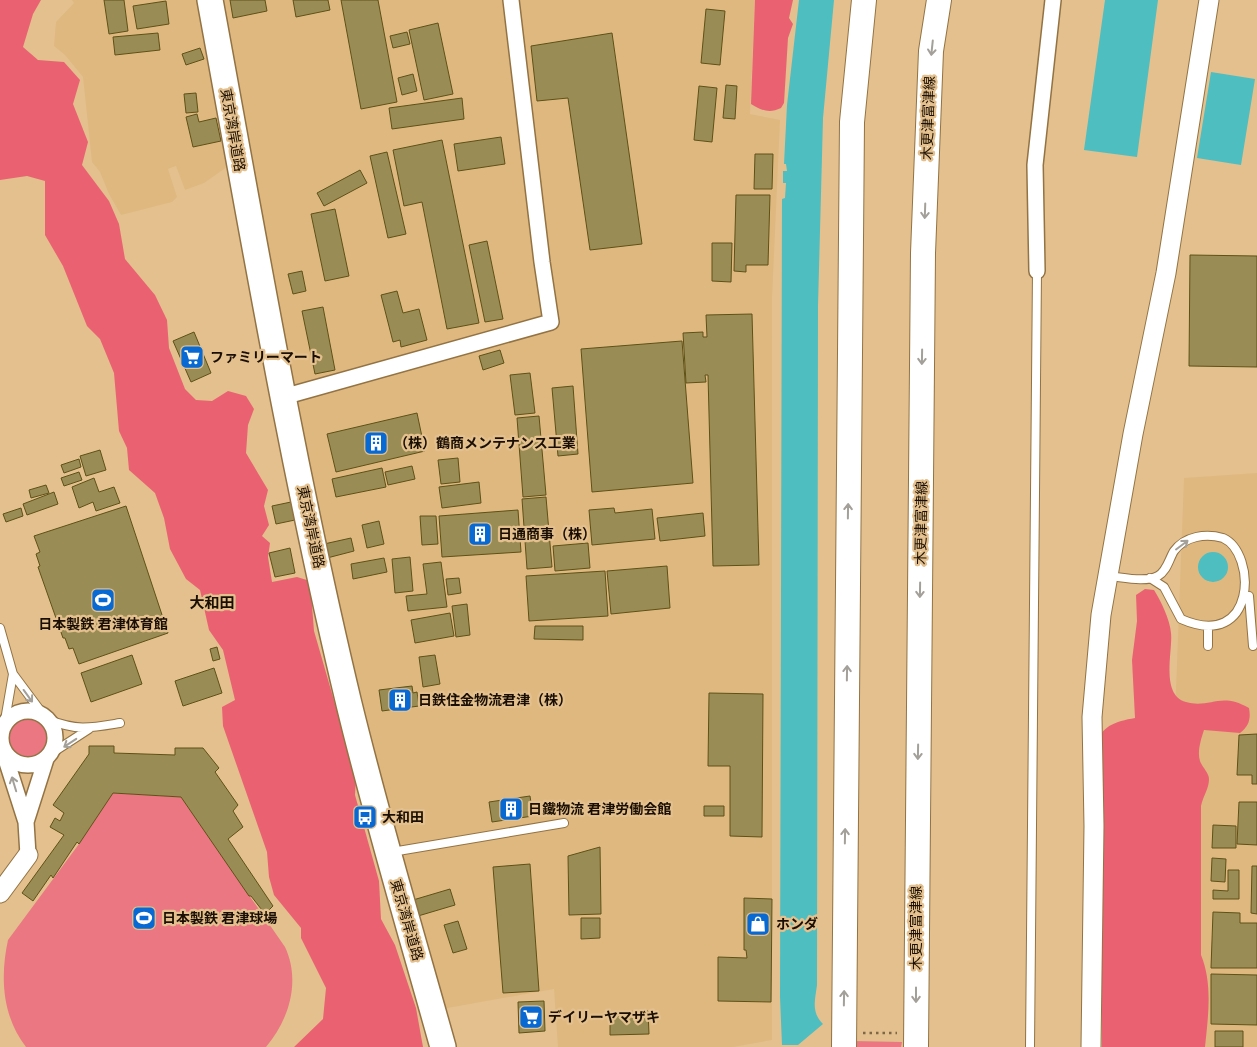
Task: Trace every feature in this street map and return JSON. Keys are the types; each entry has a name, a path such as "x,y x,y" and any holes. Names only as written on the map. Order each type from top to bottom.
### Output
{"highway":[{"name":"東京湾岸道路","path":"210,0 282,397 349,703 388,853 443,1047"}],"main road":[{"path":"849,1040 852,122 864,0"},
{"name":"木更津富津線","path":"908,1040 924,253 931,51 939,0"}],"street":[{"path":"282,397 551,322 542,262 511,0"},
{"path":"1037,271 1035,165 1053,0"},
{"path":"1091,1047 1094,826 1092,717 1101,615 1133,434 1166,273 1209,0"},
{"path":"0,894 28,855 26,822 2,746 1,736 4,726 12,716 22,711 34,712 47,719 55,731 55,744 48,757 26,822"},
{"path":"2,746 9,758 21,764 34,765 48,757"}],"lane":[{"path":"1030,1047 1037,271"},
{"path":"1108,576 1150,578 1159,576 1165,570 1174,551 1183,542 1196,537 1211,536 1225,539 1239,549 1245,561 1253,646"},
{"path":"1150,578 1164,587 1182,619 1208,627 1228,622 1238,614 1245,602 1248,589"},
{"path":"1208,627 1208,646"},
{"path":"0,628 13,674 47,719 66,726 88,729 120,723"},
{"path":"4,726 13,674"},
{"path":"48,757 88,729"},
{"path":"388,853 564,823"}],"path":[{"path":"849,1040 908,1040"}],"shaded area":[{"path":"0,0 41,0 33,14 23,47 38,60 64,62 80,80 73,104 88,142 82,165 109,201 119,224 125,259 155,295 167,320 169,348 185,389 196,400 212,401 228,391 246,396 254,409 248,425 246,453 268,490 264,506 269,525 262,536 270,543 268,557 272,582 297,577 310,581 314,631 356,777 355,795 379,881 381,919 395,945 416,1008 423,1047 294,1047 323,1019 326,988 301,938 301,928 274,895 269,877 267,852 223,726 222,707 235,700 223,650 209,630 200,590 186,579 170,549 164,518 155,493 129,470 127,448 119,431 114,373 100,339 87,326 63,266 45,235 45,181 27,176 0,180"},
{"path":"72,0 755,0 750,114 780,120 772,299 772,1040 733,1047 558,1047 554,989 442,1009 396,840 299,436 247,164 227,167 204,183 185,190 176,166 168,169 177,197 172,202 121,215 109,194 100,172 92,162 83,77 65,55 54,46 56,22 74,3"},
{"path":"755,0 793,0 789,18 793,24 788,38 784,103 781,108 773,111 751,104"},
{"path":"1257,473 1257,1047 1171,1047 1171,822 1184,478"},
{"path":"1145,589 1154,590 1169,622 1171,633 1170,682 1178,698 1194,704 1223,700 1230,701 1249,708 1250,712 1247,725 1240,733 1204,730 1199,750 1200,761 1209,779 1201,806 1201,955 1207,977 1209,1001 1205,1047 1102,1047 1102,758 1099,740 1105,729 1111,725 1135,718 1132,660 1137,621 1136,595"},
{"path":"28,717 43,723 49,738 43,753 28,759 13,753 7,738 13,723"},
{"name":"日本製鉄 君津球場","path":"113,793 181,797 285,947 292,973 290,1000 281,1025 266,1047 26,1047 18,1035 12,1022 5,996 4,968 8,940 79,844"},
{"path":"851,1041 902,1042 901,1047 851,1047"}],"water":[{"path":"799,0 834,0 823,118 818,306 817,985 815,1011 823,1024 798,1045 782,1045 780,997 782,199 785,198 786,183 783,183 783,171 787,171 786,164 784,164 787,105"},
{"path":"1105,0 1158,0 1137,157 1084,150"},
{"path":"1211,72 1255,79 1241,165 1197,158"},
{"path":"1213,552 1223,557 1228,567 1223,577 1213,582 1203,577 1198,567 1203,557"}],"building":[{"path":"104,0 124,0 128,31 109,34"},
{"path":"230,0 265,0 267,11 233,18"},
{"path":"293,0 328,0 330,10 296,17"},
{"path":"341,0 378,0 397,102 361,109"},
{"path":"166,1 169,24 137,29 133,6"},
{"path":"706,9 725,11 720,65 701,63"},
{"path":"438,23 453,94 424,100 409,30"},
{"path":"407,32 410,44 393,48 390,36"},
{"path":"158,33 160,50 115,55 113,37"},
{"path":"612,33 642,244 590,250 568,98 537,101 531,46"},
{"path":"200,48 204,59 186,65 182,54"},
{"path":"413,74 417,91 402,95 398,78"},
{"path":"726,85 737,86 735,119 723,118"},
{"path":"699,86 717,88 712,142 694,140"},
{"path":"196,93 198,112 186,113 184,94"},
{"path":"462,98 464,119 392,129 389,108"},
{"path":"197,114 199,122 216,118 221,141 193,147 186,117"},
{"path":"501,137 505,164 458,171 454,144"},
{"path":"442,140 479,323 447,329 422,202 404,206 393,150"},
{"path":"387,152 406,234 388,238 370,156"},
{"path":"755,154 773,154 772,189 754,189"},
{"path":"360,170 367,183 324,206 317,193"},
{"path":"736,195 770,195 768,265 746,265 746,272 734,271"},
{"path":"335,209 349,276 325,281 311,214"},
{"path":"487,241 503,319 485,322 469,245"},
{"path":"712,243 732,243 731,282 712,281"},
{"path":"1190,255 1257,256 1257,367 1189,366"},
{"path":"302,271 306,291 293,294 288,274"},
{"path":"397,291 403,313 419,309 427,340 401,347 400,340 393,342 381,295"},
{"path":"323,307 335,370 315,374 302,311"},
{"path":"752,314 759,565 713,566 708,375 705,375 706,382 686,383 683,333 703,332 703,337 707,337 706,315"},
{"name":"ファミリーマート","path":"194,332 211,373 191,382 173,341"},
{"path":"682,341 693,483 592,492 581,349"},
{"path":"500,350 504,363 483,370 479,356"},
{"path":"530,373 535,413 515,415 510,375"},
{"path":"573,386 578,454 558,456 552,388"},
{"name":"（株）鶴商メンテナンス工業","path":"417,413 425,451 336,472 327,434"},
{"path":"539,416 546,495 523,497 517,418"},
{"path":"100,450 106,470 86,476 80,456"},
{"path":"458,458 460,482 441,484 438,460"},
{"path":"79,459 81,467 64,473 61,465"},
{"path":"412,466 415,479 388,485 385,472"},
{"path":"382,468 386,487 336,497 332,479"},
{"path":"79,472 82,480 64,486 61,478"},
{"path":"94,478 99,492 114,487 120,503 96,511 93,502 79,508 72,487"},
{"path":"479,482 481,503 442,508 439,487"},
{"path":"46,485 49,493 31,498 29,490"},
{"path":"54,492 58,504 27,515 23,504"},
{"path":"546,497 552,567 527,569 522,499"},
{"path":"291,502 295,520 276,524 272,506"},
{"name":"日本製鉄 君津体育館","path":"126,506 168,633 79,664 73,648 69,649 65,638 63,638 38,567 40,566 36,554 40,552 34,536"},
{"path":"21,508 23,516 6,522 3,514"},
{"path":"614,508 615,513 652,509 655,539 592,545 589,510"},
{"name":"日通商事（株）","path":"518,510 521,552 442,557 439,516"},
{"path":"703,513 705,536 660,541 657,518"},
{"path":"420,516 436,516 438,544 422,545"},
{"path":"379,521 384,544 367,548 362,525"},
{"path":"351,538 354,551 327,558 324,544"},
{"path":"588,543 590,568 555,571 553,546"},
{"path":"290,548 295,573 275,577 269,553"},
{"path":"410,557 413,591 395,593 392,559"},
{"path":"384,558 387,572 353,579 351,564"},
{"path":"441,562 447,607 408,611 406,596 427,594 423,564"},
{"path":"667,566 670,608 611,614 607,571"},
{"path":"605,571 608,616 529,621 526,576"},
{"path":"459,578 461,593 448,595 446,579"},
{"path":"467,604 470,635 456,637 452,606"},
{"path":"450,613 454,636 415,643 411,620"},
{"path":"535,626 583,626 583,640 534,639"},
{"path":"217,647 220,659 213,661 210,649"},
{"path":"132,655 142,684 91,702 81,673"},
{"path":"435,655 440,684 423,687 419,657"},
{"path":"214,668 222,693 183,706 175,681"},
{"name":"日鉄住金物流君津（株）","path":"412,686 413,693 417,692 419,706 382,711 379,690"},
{"path":"709,693 763,694 762,837 730,836 730,766 708,766"},
{"path":"1257,734 1257,784 1252,784 1252,775 1237,775 1239,735"},
{"path":"89,746 114,746 114,753 175,755 175,748 203,748 219,768 215,772 238,805 233,811 243,827 228,839 273,906 265,914 249,896 181,797 113,793 79,844 77,842 53,878 51,875 33,901 22,893 64,835 50,827 55,818 60,821 64,813 53,805 89,754"},
{"name":"日鐵物流 君津労働会館","path":"530,796 533,816 492,822 489,802"},
{"path":"1239,802 1257,802 1257,845 1237,844"},
{"path":"704,806 724,806 724,816 704,816"},
{"path":"1213,825 1236,826 1236,848 1212,848"},
{"path":"600,847 601,914 569,915 568,856"},
{"path":"1212,858 1226,859 1225,882 1211,881"},
{"path":"530,864 539,991 503,993 493,867"},
{"path":"1252,866 1257,866 1257,914 1251,913"},
{"path":"1228,870 1239,870 1239,899 1213,899 1213,890 1228,891"},
{"path":"450,889 455,905 418,916 413,900"},
{"name":"ホンダ","path":"744,898 772,899 771,1002 718,1001 718,957 747,958 746,950 744,950"},
{"path":"1213,912 1240,913 1240,923 1257,923 1257,968 1211,968"},
{"path":"581,918 600,918 600,938 581,939"},
{"path":"458,921 467,949 453,953 444,925"},
{"path":"1211,974 1257,975 1257,1025 1211,1024"},
{"name":"デイリーヤマザキ","path":"544,1001 545,1031 519,1033 518,1002"},
{"path":"648,1011 649,1034 610,1035 610,1012"},
{"path":"1215,1031 1243,1031 1243,1047 1215,1047"}],"place":[{"name":"ファミリーマート","path":"192,357"},
{"name":"（株）鶴商メンテナンス工業","path":"376,443"},
{"name":"日通商事（株）","path":"480,534"},
{"name":"日本製鉄 君津体育館","path":"103,600"},
{"name":"日鉄住金物流君津（株）","path":"400,700"},
{"name":"日鐵物流 君津労働会館","path":"511,809"},
{"name":"大和田","path":"365,817"},
{"name":"日本製鉄 君津球場","path":"144,918"},
{"name":"ホンダ","path":"758,924"},
{"name":"デイリーヤマザキ","path":"531,1017"}],"district":[{"name":"大和田","path":"212,603"}]}
